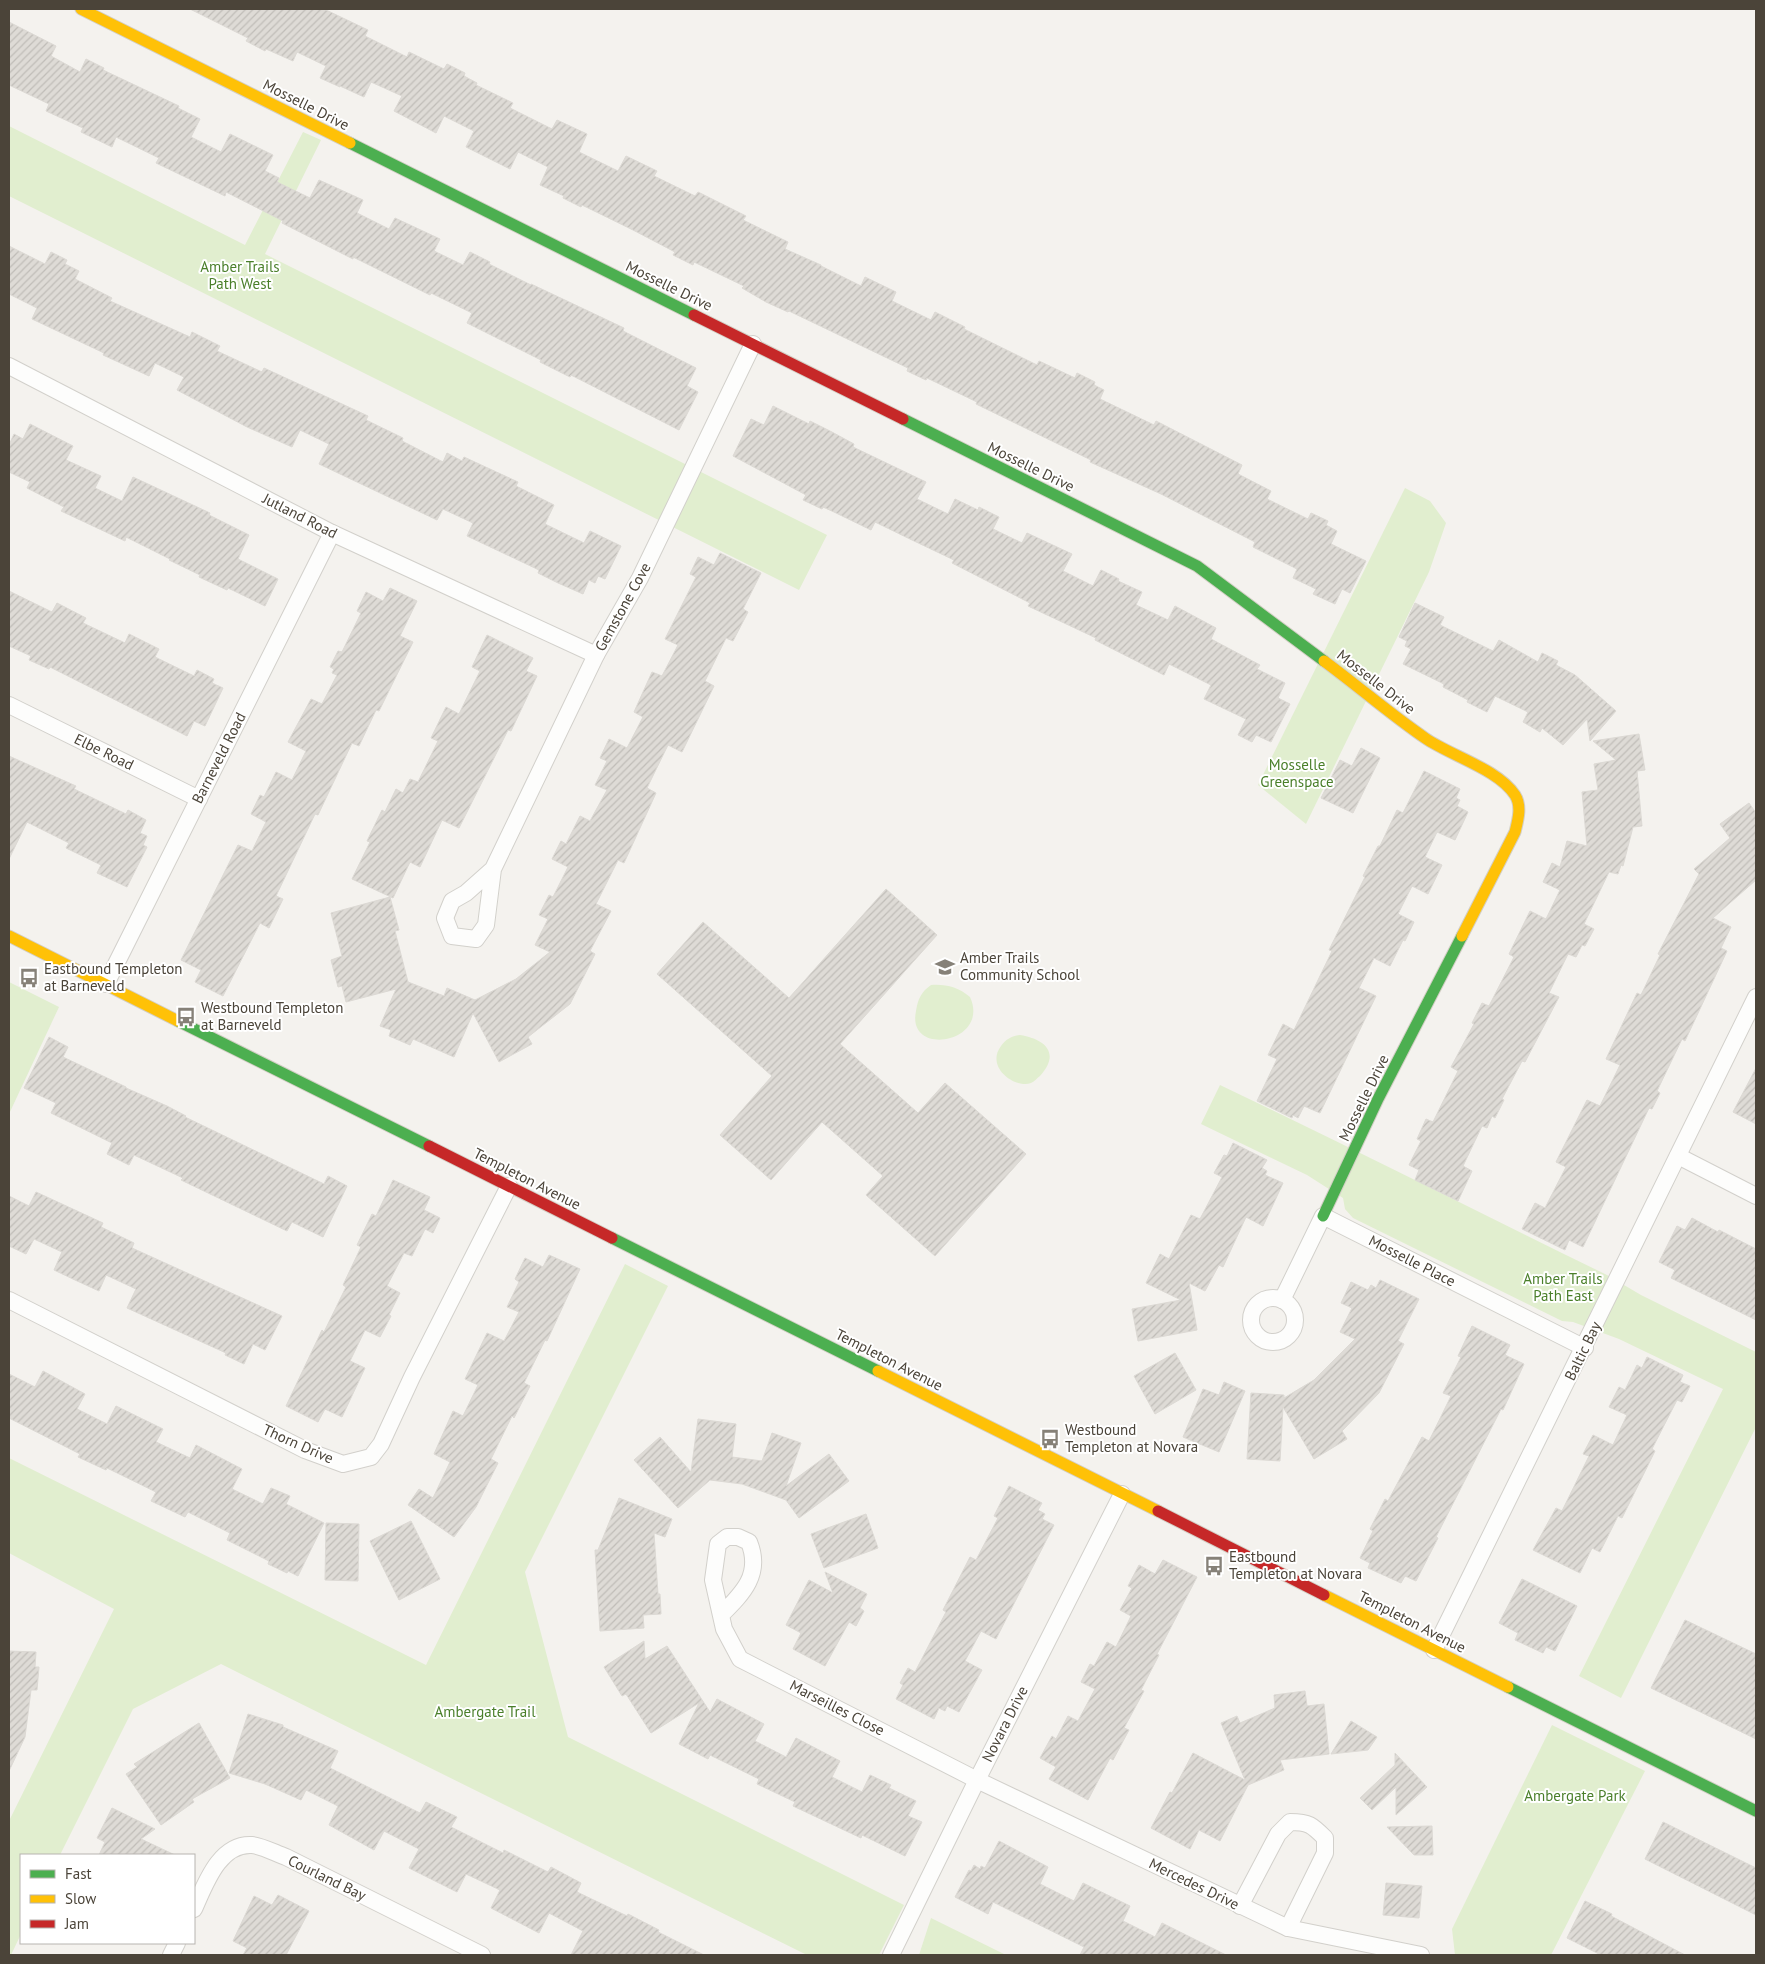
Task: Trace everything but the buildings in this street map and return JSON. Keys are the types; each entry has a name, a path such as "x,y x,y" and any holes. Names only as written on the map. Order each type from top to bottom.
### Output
{"street":[{"name":"Mosselle Drive","path":"81,9 1197,566 1278,625 1426,739 1496,776 1511,788 1519,805 1515,832 1378,1099 1323,1216"},
{"name":"Gemstone Cove","path":"492,870 596,655 640,578 753,344"},
{"name":"Jutland Road","path":"9,366 332,533 596,655"},
{"name":"Barneveld Road","path":"106,984 332,533"},
{"name":"Elbe Road","path":"9,705 199,799"},
{"name":"Templeton Avenue","path":"9,936 1756,1811"},
{"name":"Baltic Bay","path":"1434,1650 1585,1348 1756,997"},
{"path":"1678,1156 1756,1196"},
{"name":"Thorn Drive","path":"9,1300 305,1450 343,1464 372,1457 381,1444 412,1377 509,1186"},
{"path":"1282,1300 1323,1216"},
{"name":"Mosselle Place","path":"1323,1216 1585,1348"},
{"name":"Novara Drive","path":"891,1955 977,1780 1122,1494"},
{"name":"Marseilles Close","path":"722,1614 724,1629 740,1659 977,1780"},
{"name":"Mercedes Drive","path":"977,1780 1288,1928 1421,1955"},
{"path":"1240,1906 1278,1834 1290,1822 1305,1822 1314,1827 1325,1838 1324,1853 1288,1928"},
{"name":"Courland Bay","path":"195,1906 214,1868 232,1849 252,1845 286,1857 482,1955"},
{"path":"170,1955 176,1944"}],"green space":[{"name":"Amber Trails Path West","path":"9,126 245,245 303,132 321,140 265,254 827,535 799,590 9,196"},
{"name":"Mosselle Greenspace","path":"1405,488 1430,501 1446,523 1429,572 1306,824 1258,785"},
{"path":"9,982 59,1007 9,1114"},
{"path":"931,985 952,987 970,997 973,1013 969,1025 960,1034 947,1039 934,1039 923,1035 916,1026 916,1011 919,999 922,993"},
{"path":"1020,1035 1037,1040 1047,1048 1049,1054 1046,1068 1031,1083 1017,1083 1010,1079 999,1069 997,1061 997,1054 1001,1046 1009,1038"},
{"name":"Amber Trails Path East","path":"1220,1085 1607,1275 1641,1295 1756,1352 1756,1427 1621,1698 1579,1676 1723,1389 1619,1339 1573,1322 1562,1321 1353,1218 1345,1209 1343,1198 1307,1175 1201,1124"},
{"name":"Ambergate Trail","path":"625,1264 668,1286 525,1572 568,1737 904,1905 879,1955 807,1955 221,1664 133,1709 60,1854 20,1854 20,1936 11,1955 9,1955 9,1821 114,1609 9,1553 9,1458 426,1665"},
{"name":"Ambergate Park","path":"1552,1725 1645,1771 1551,1955 1455,1955 1452,1929"},
{"path":"931,1918 1006,1955 919,1955"}],"traffic: fast":[{"path":"350,143 694,315"},
{"path":"903,419 1197,566 1324,661"},
{"path":"1323,1216 1378,1099 1462,936"},
{"path":"178,1021 429,1146"},
{"path":"612,1238 878,1371"},
{"path":"1508,1687 1756,1811"}],"traffic: slow":[{"path":"81,9 350,143"},
{"path":"1324,661 1425,738 1486,770 1507,786 1515,795 1519,808 1515,832 1462,936"},
{"path":"9,936 178,1021"},
{"path":"878,1371 1158,1511"},
{"path":"1324,1595 1508,1687"}],"traffic: jam":[{"path":"694,315 903,419"},
{"path":"429,1146 612,1238"},
{"path":"1158,1511 1324,1595"}],"place":[{"name":"Amber Trails Community School","path":"945,967"},
{"name":"Eastbound Templeton at Barneveld","path":"29,978"},
{"name":"Westbound Templeton at Barneveld","path":"186,1017"},
{"name":"Westbound Templeton at Novara","path":"1050,1439"},
{"name":"Eastbound Templeton at Novara","path":"1214,1566"}]}
